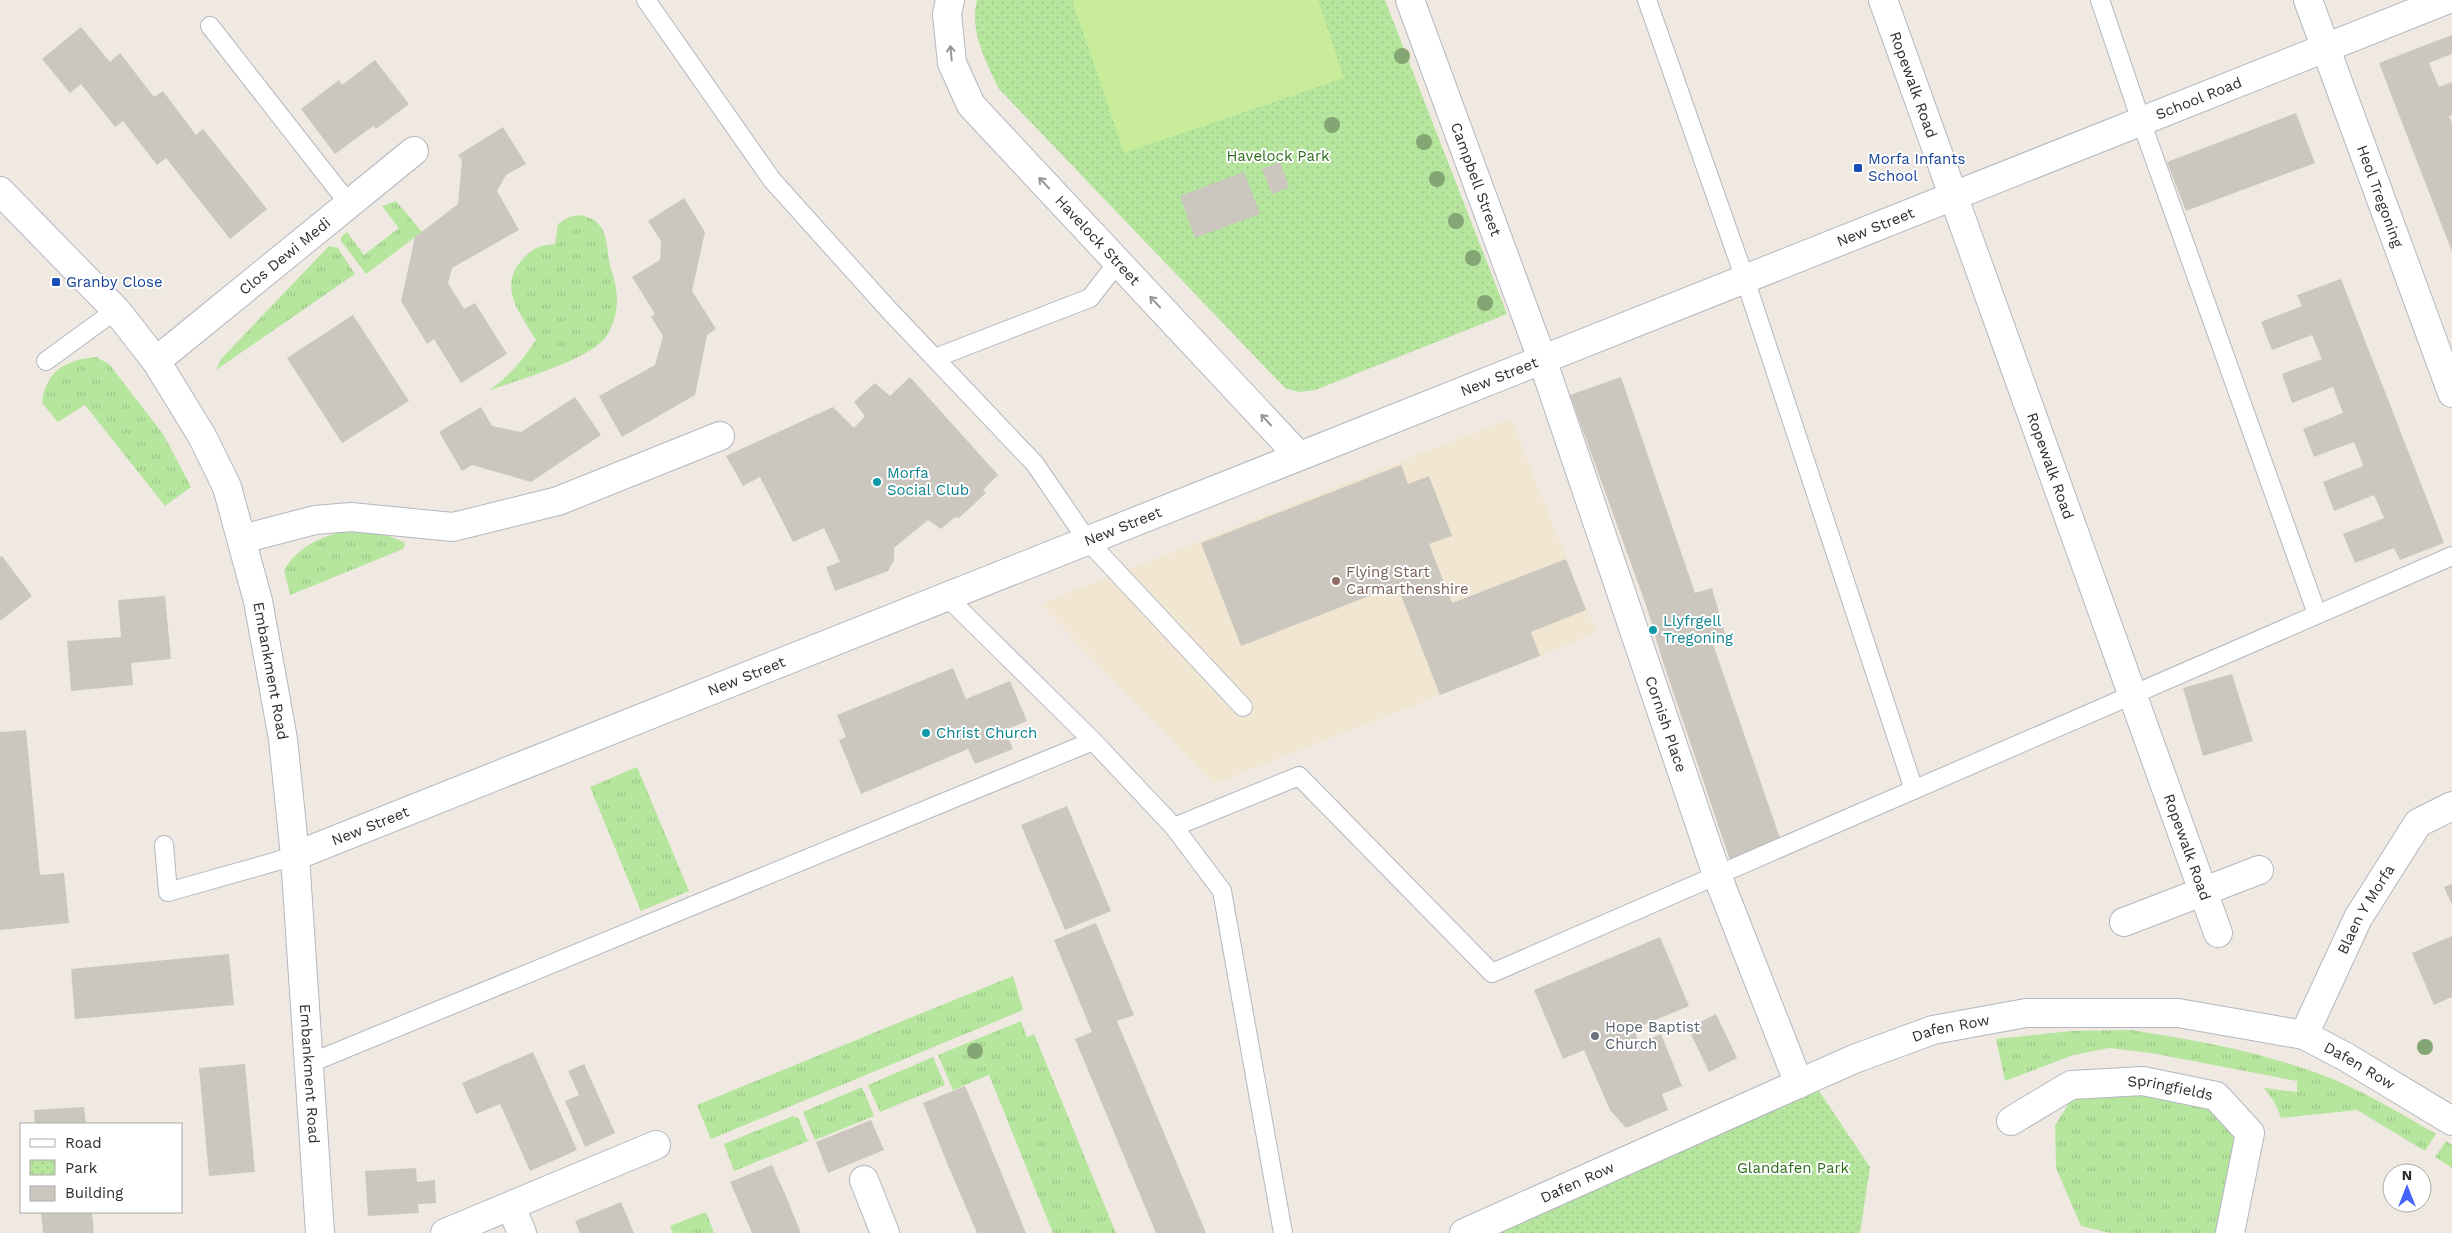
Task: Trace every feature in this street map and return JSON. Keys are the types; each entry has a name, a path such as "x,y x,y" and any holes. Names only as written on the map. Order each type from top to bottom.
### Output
{"street":[{"name":"Havelock Street","path":"950,0 947,14 952,64 971,105 1300,456"},
{"name":"Campbell Street","path":"1410,0 1542,360"},
{"name":"Ropewalk Road","path":"1883,0 1952,197 2218,933"},
{"name":"Heol Tregoning","path":"2308,0 2452,393"},
{"name":"School Road","path":"1952,197 2446,0"},
{"name":"Clos Dewi Medi","path":"156,361 414,151"},
{"name":"Embankment Road","path":"0,191 116,310 156,361 202,436 227,487 243,539 258,601 283,739 295,856 320,1233"},
{"name":"New Street","path":"295,856 1952,197"},
{"name":"Cornish Place","path":"1542,360 1717,875 1798,1084"},
{"path":"243,539 314,520 352,517 453,528 558,501 720,436"},
{"name":"Blaen Y Morfa","path":"2304,1035 2358,918 2418,823 2452,806"},
{"path":"2124,922 2259,870"},
{"name":"Dafen Row","path":"1464,1233 1854,1059 1933,1030 2026,1013 2178,1013 2304,1035 2346,1057 2452,1121"},
{"name":"Springfields","path":"2011,1121 2071,1085 2142,1081 2216,1096 2250,1133 2230,1233"},
{"path":"445,1233 656,1145"},
{"path":"864,1180 885,1233"},
{"path":"511,1207 522,1233"}],"lane":[{"path":"646,0 772,180 1035,464 1087,540 1243,706"},
{"path":"1647,0 1746,279 1914,790"},
{"path":"2100,0 2140,121 2317,614"},
{"path":"210,26 349,204"},
{"path":"935,358 1090,298 1118,262"},
{"path":"46,361 116,310"},
{"path":"1174,827 1300,776 1492,973 2452,556"},
{"path":"947,597 1093,741 1174,827 1222,891 1283,1233"},
{"path":"308,1064 1093,741"},
{"path":"164,846 168,892 295,856"}],"shaded area":[{"name":"Flying Start Carmarthenshire","path":"1511,418 1596,633 1540,656 1214,784 1040,604"}],"green space":[{"name":"Havelock Park","path":"977,0 1385,0 1507,314 1315,390 1299,392 1285,388 999,89 984,57 977,35 975,12"},
{"path":"1072,0 1318,0 1344,78 1124,153"},
{"path":"396,201 422,232 366,274 341,241 341,237 347,232 364,255 399,228 382,206"},
{"path":"579,215 593,219 601,227 606,239 617,298 616,314 611,329 605,338 584,354 552,368 490,390 515,367 536,340 518,311 511,291 515,270 533,250 541,246 555,244 558,224 569,217"},
{"path":"329,246 338,248 355,274 216,370 221,359"},
{"path":"96,357 109,364 163,434 191,487 165,506 85,405 58,422 42,403 48,383 59,369 75,361"},
{"path":"368,528 404,542 403,549 290,595 284,570 300,551 310,544 331,535"},
{"path":"637,767 689,891 641,911 590,787"},
{"path":"1013,976 1023,1010 711,1139 697,1105"},
{"path":"1021,1021 1027,1037 1034,1034 1116,1233 1053,1233 989,1075 953,1090 938,1055"},
{"path":"2131,1030 2225,1047 2294,1065 2333,1079 2363,1093 2436,1134 2425,1151 2357,1110 2281,1118 2275,1103 2264,1088 2297,1092 2297,1081 2151,1053 2109,1048 2073,1055 2005,1081 1996,1039 2071,1031"},
{"path":"933,1057 945,1085 880,1112 868,1085"},
{"path":"862,1087 874,1116 815,1140 803,1112"},
{"name":"Glandafen Park","path":"1817,1088 1870,1167 1860,1233 1494,1233"},
{"path":"2102,1094 2142,1094 2217,1110 2237,1138 2215,1233 2110,1233 2081,1226 2056,1168 2055,1125 2072,1099"},
{"path":"793,1116 798,1118 808,1141 734,1171 724,1144"},
{"path":"2446,1141 2452,1145 2452,1168 2435,1157"},
{"path":"706,1212 714,1233 673,1233 670,1226"}],"building":[{"path":"81,27 110,62 120,53 154,97 163,91 196,135 203,129 267,209 230,239 166,158 157,165 123,121 115,127 81,84 70,93 42,59"},
{"path":"2452,35 2452,54 2429,63 2439,87 2452,82 2452,115 2449,116 2452,123 2452,252 2379,63"},
{"path":"375,60 409,104 376,129 373,126 335,154 301,109 339,80 342,85"},
{"path":"2296,113 2315,163 2186,211 2167,162"},
{"path":"503,127 526,164 506,175 497,191 519,230 452,268 448,283 464,309 475,303 507,354 461,383 434,339 427,344 401,301 415,237 458,204 462,160 458,155"},
{"path":"1280,162 1289,187 1272,194 1262,169"},
{"path":"1244,172 1260,214 1195,238 1180,196"},
{"path":"684,198 705,232 692,291 716,329 707,335 695,395 622,437 599,396 655,365 663,336 651,317 655,314 632,277 660,260 661,241 648,221"},
{"path":"2341,279 2444,543 2400,560 2394,548 2355,563 2343,534 2384,518 2374,495 2334,511 2323,482 2363,466 2359,454 2354,442 2314,457 2303,429 2343,413 2333,387 2292,403 2282,374 2322,359 2312,335 2272,350 2261,322 2302,306 2297,295"},
{"path":"353,315 409,401 342,443 287,358"},
{"name":"Morfa Social Club","path":"910,377 998,475 983,490 986,493 959,518 955,517 941,529 928,520 894,548 894,560 888,571 835,591 826,567 840,562 824,528 793,542 760,477 743,486 726,456 833,407 854,428 865,416 854,402 875,383 890,396"},
{"path":"1621,377 1695,593 1712,588 1727,641 1713,644 1782,844 1732,866 1662,659 1647,608 1570,395"},
{"path":"575,397 601,435 531,482 472,465 462,471 439,432 481,407 492,426 521,432"},
{"path":"1401,465 1408,484 1429,476 1452,536 1429,544 1452,603 1566,559 1586,610 1531,632 1540,656 1440,695 1397,585 1241,646 1201,543"},
{"path":"2,556 32,596 0,621 0,557"},
{"path":"165,596 171,659 131,663 133,685 71,691 67,641 121,637 118,600"},
{"name":"Christ Church","path":"953,668 966,699 1010,681 1027,721 1005,730 1013,749 975,764 968,749 861,794 839,740 846,737 837,715"},
{"path":"2232,674 2253,741 2203,756 2183,688"},
{"path":"26,730 40,875 64,873 69,923 0,930 0,732"},
{"path":"1067,806 1111,911 1065,930 1021,825"},
{"path":"2452,884 2452,905 2444,887"},
{"path":"1096,923 1134,1015 1117,1021 1206,1233 1156,1233 1075,1039 1092,1032 1054,940"},
{"path":"2452,936 2452,997 2434,1005 2412,953"},
{"name":"Hope Baptist Church","path":"1660,937 1689,1006 1634,1029 1639,1043 1661,1034 1682,1086 1662,1094 1668,1110 1626,1128 1610,1110 1584,1050 1563,1059 1534,990"},
{"path":"229,954 234,1005 75,1019 71,969"},
{"path":"1716,1014 1737,1058 1709,1072 1688,1028"},
{"path":"533,1052 577,1150 530,1171 500,1104 476,1114 462,1083"},
{"path":"245,1064 255,1172 209,1176 199,1068"},
{"path":"584,1064 615,1133 585,1147 565,1101 579,1095 568,1071"},
{"path":"965,1086 1026,1233 977,1233 947,1163 923,1103"},
{"path":"84,1107 86,1123 35,1123 34,1110"},
{"path":"871,1120 884,1150 828,1173 816,1142"},
{"path":"772,1165 801,1233 752,1233 730,1182"},
{"path":"416,1168 417,1182 435,1180 436,1203 418,1204 419,1213 368,1216 365,1171"},
{"path":"621,1202 634,1233 580,1233 575,1221"},
{"path":"41,1213 92,1213 94,1233 43,1233"}],"place":[{"name":"Morfa Infants School","path":"1858,168"},
{"name":"Granby Close","path":"56,282"},
{"name":"Morfa Social Club","path":"877,482"},
{"name":"Flying Start Carmarthenshire","path":"1336,581"},
{"name":"Llyfrgell Tregoning","path":"1653,630"},
{"name":"Christ Church","path":"926,733"},
{"name":"Hope Baptist Church","path":"1595,1036"}]}
